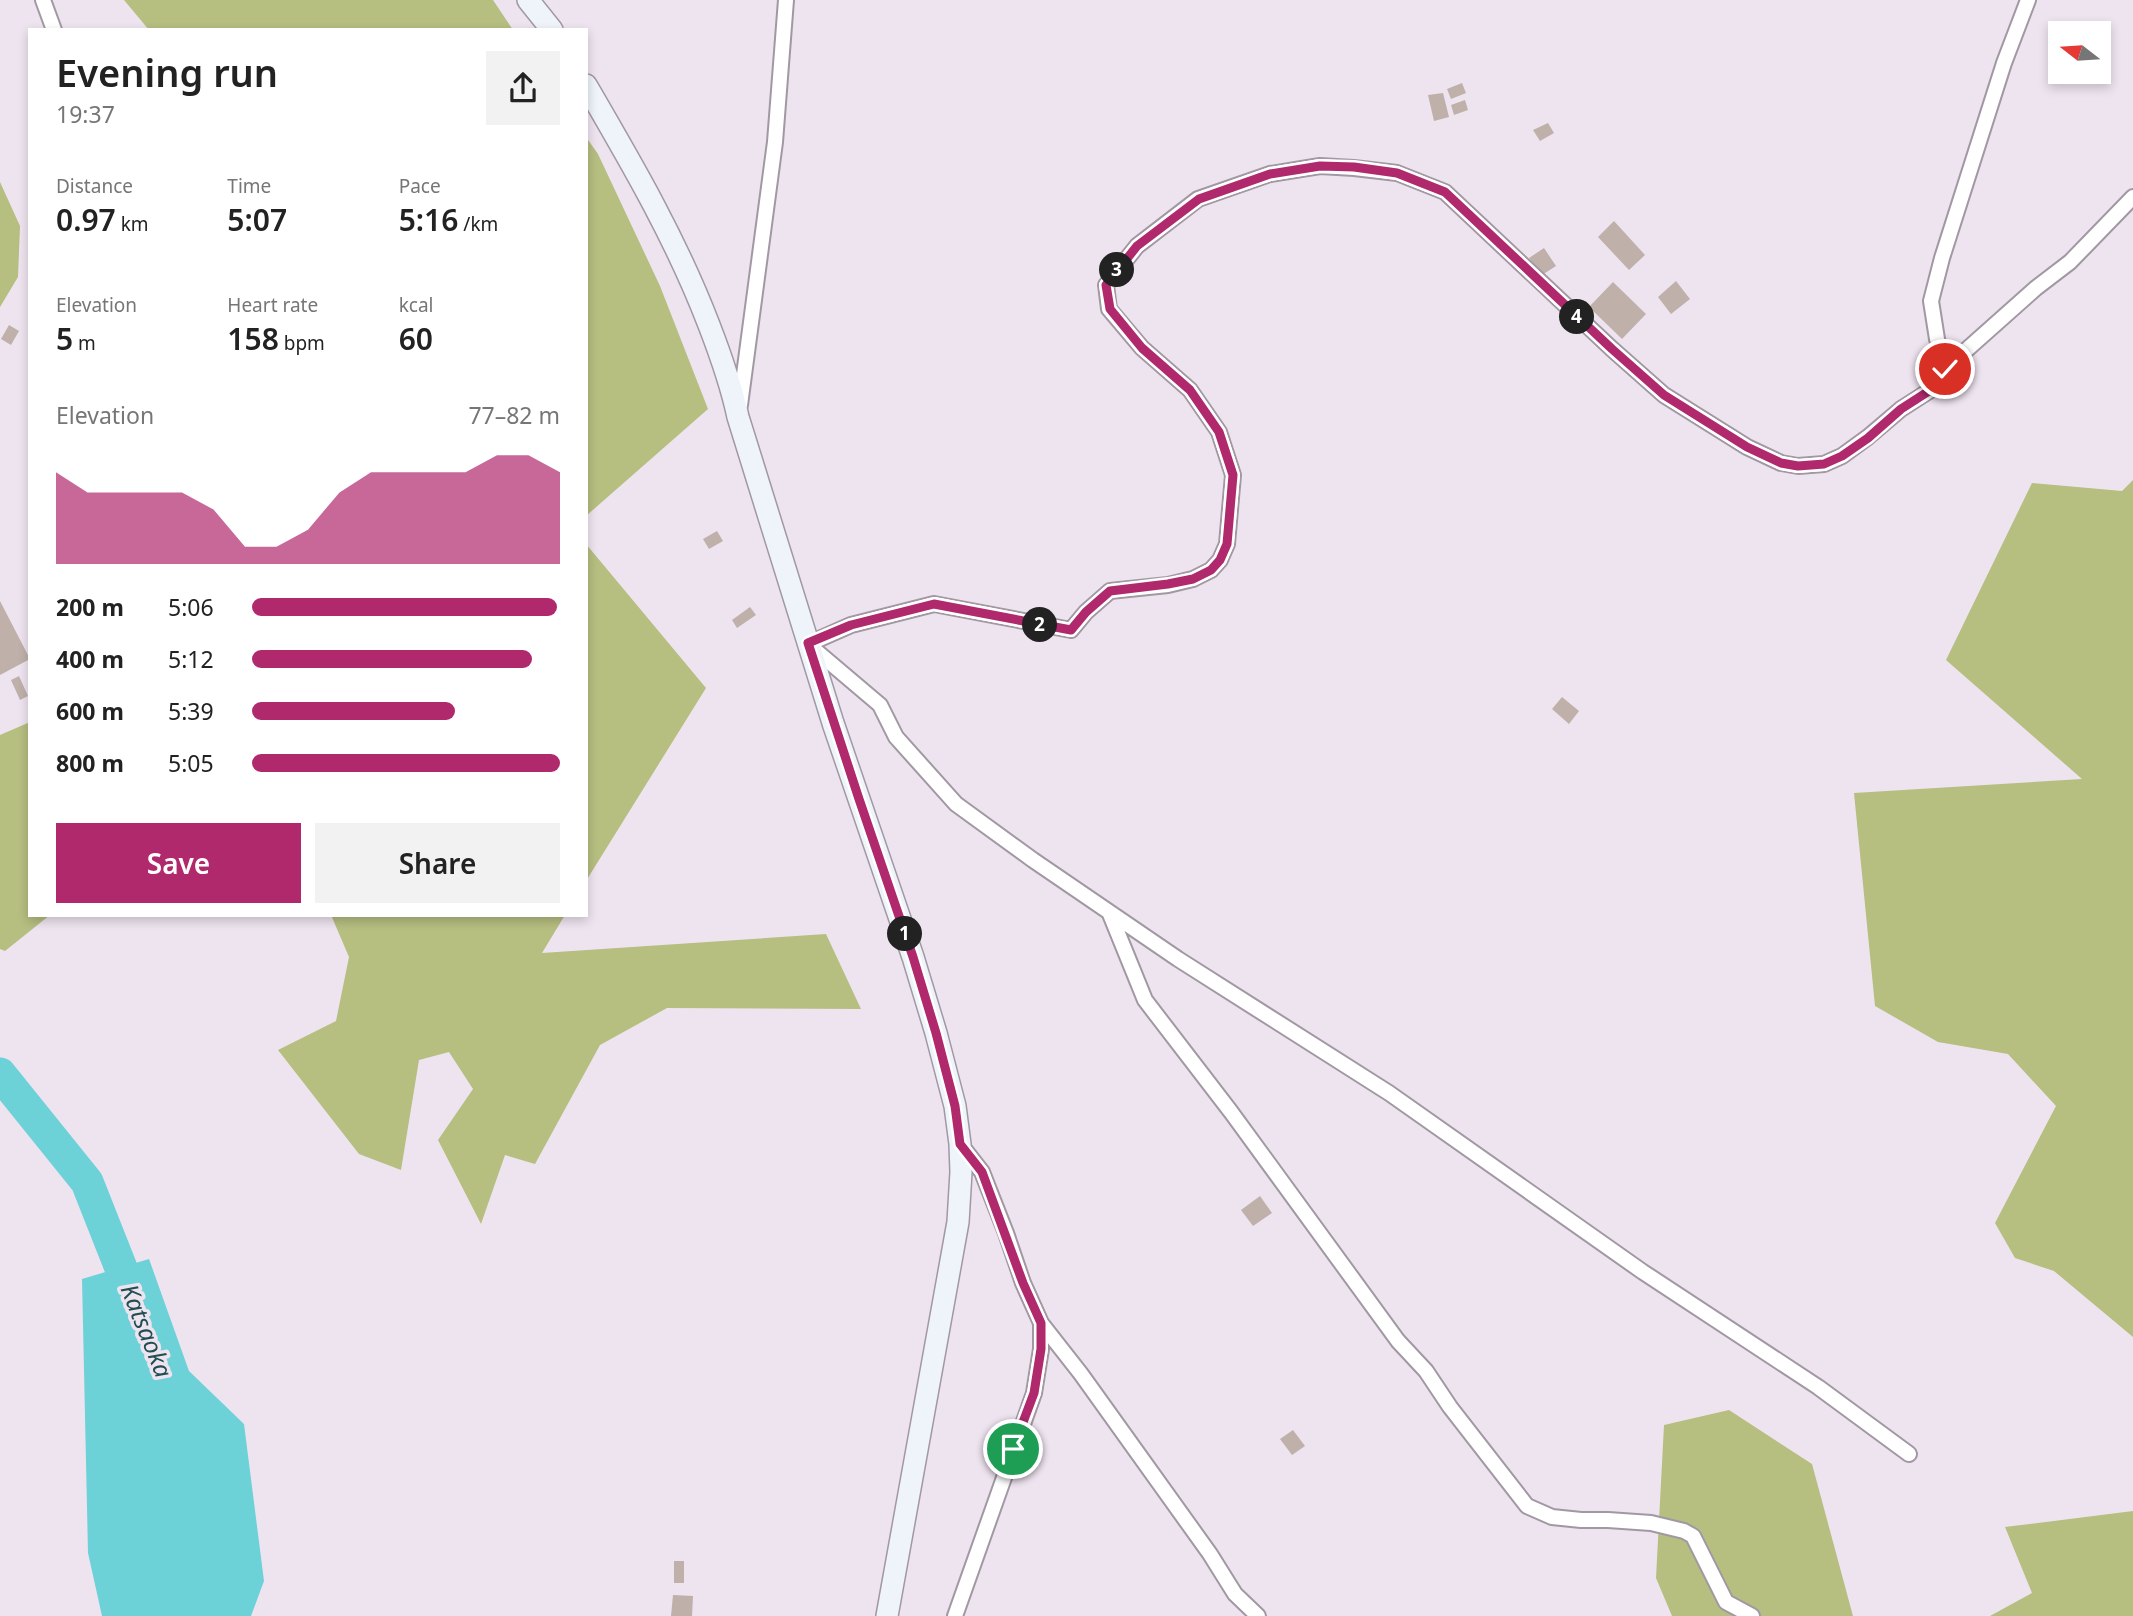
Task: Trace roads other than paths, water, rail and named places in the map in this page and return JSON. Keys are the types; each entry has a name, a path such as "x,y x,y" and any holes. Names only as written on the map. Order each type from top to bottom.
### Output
{"main road":[{"path":"528,0 550,28"},
{"path":"588,89 671,235 732,384 738,417 850,774 913,957 955,1106 961,1172 958,1222 887,1616"}],"street":[{"path":"43,0 53,28"},
{"path":"738,417 775,142 786,0"},
{"path":"1945,369 1931,301 2004,63 2028,0"},
{"path":"1909,1454 1818,1387 1643,1272 1389,1093 1178,959 956,804 896,737 880,705 808,643 851,625 934,604 1071,630 1086,612 1110,591 1181,582 1211,570 1220,560 1227,544 1233,475 1219,432 1190,390 1142,348 1110,309 1106,285 1137,246 1199,199 1270,174 1320,166 1354,167 1397,173 1445,192 1664,395 1747,447 1781,463 1798,466 1824,464 1842,456 1868,438 1901,409 1929,391 1945,369 2036,288 2070,262 2133,197"},
{"path":"1109,912 1146,1000 1398,1341 1426,1371 1450,1407 1527,1506 1552,1517 1651,1523 1684,1531 1693,1536 1726,1602 1752,1616"},
{"path":"960,1144 982,1172 1023,1283 1041,1323 1081,1374 1210,1554 1235,1594 1258,1616"},
{"path":"956,1616 1034,1393 1041,1349 1041,1323"}],"water":[{"path":"149,1259 189,1371 244,1424 264,1581 251,1616 102,1616 88,1553 82,1279"}],"waterway":[{"name":"Katsaoka","path":"0,1074 87,1182 138,1311"}]}
